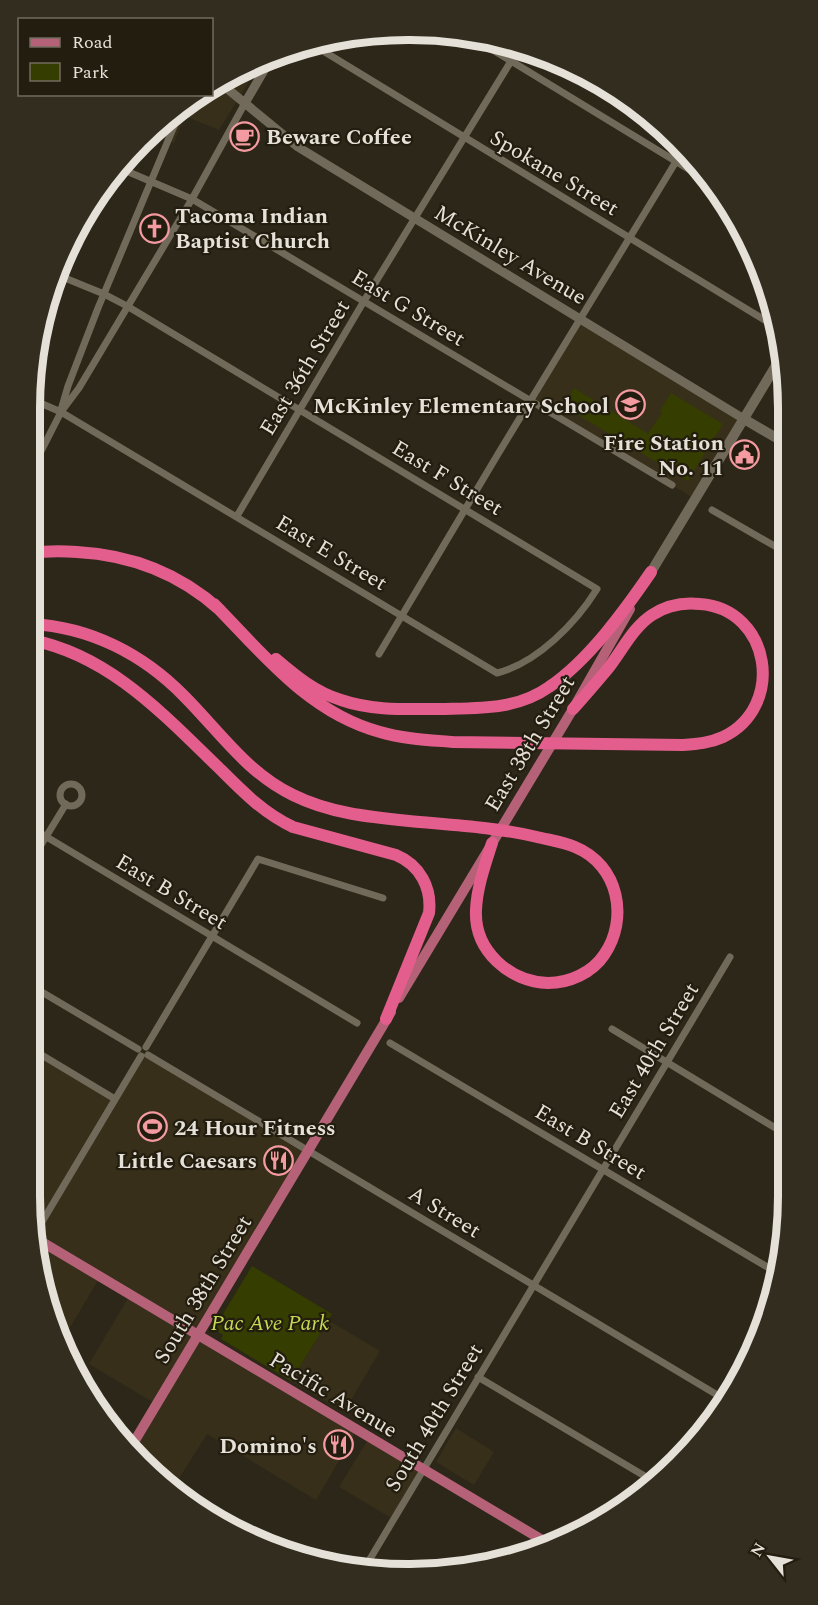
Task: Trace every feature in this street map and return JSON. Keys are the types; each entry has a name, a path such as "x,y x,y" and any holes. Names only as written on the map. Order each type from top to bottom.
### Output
{"highway":[{"path":"40,553 56,551 91,553 138,562 170,574 214,604 301,680 340,700 381,708 484,708 520,702 535,696 565,675 597,641 634,597 651,572"},
{"path":"214,604 302,692 357,724 379,732 415,739 453,742 683,745 709,742 735,730 750,715 762,688 760,653 750,632 735,617 725,611 705,604 672,605 646,620 573,709"},
{"path":"40,625 55,626 99,638 144,661 185,696 248,764 272,783 300,799 339,812 523,834 567,844 582,850 595,859 608,875 618,903 614,939 593,967 578,977 550,983 528,981 505,969 494,958 483,942 476,910 492,843"},
{"path":"40,642 77,653 126,683 159,711 247,796 280,821 293,827 396,855 409,862 417,870 428,891 429,913 386,1019"}],"main road":[{"name":"East 38th Street","path":"308,1151 775,368"},
{"name":"McKinley Avenue","path":"744,419 778,439"},
{"name":"South 38th Street","path":"134,1442 308,1151"},
{"name":"Pacific Avenue","path":"44,1243 541,1539"}],"street":[{"name":"Spokane Street","path":"323,51 767,321"},
{"path":"494,51 689,170"},
{"name":"East 36th Street","path":"237,516 363,301 514,56"},
{"path":"40,453 61,412 79,388 192,199 264,71"},
{"name":"McKinley Avenue","path":"227,89 298,147 744,419"},
{"path":"61,412 68,386 104,294 175,125"},
{"path":"379,654 530,400 679,158"},
{"name":"East G Street","path":"128,171 192,199 672,485"},
{"name":"East F Street","path":"65,278 127,306 597,589"},
{"name":"East E Street","path":"40,403 61,412 237,516 497,673 522,664 542,650 563,631 597,589"},
{"path":"712,510 778,548"},
{"path":"40,847 66,804"},
{"name":"East B Street","path":"40,833 357,1023"},
{"path":"41,1223 142,1054 149,1050 146,1047 258,859 383,898"},
{"name":"East 40th Street","path":"532,1284 730,957"},
{"name":"A Street","path":"40,991 718,1396"},
{"path":"612,1029 778,1130"},
{"name":"East B Street","path":"390,1043 770,1269"},
{"path":"40,1054 115,1099"},
{"name":"South 40th Street","path":"368,1562 532,1284"},
{"path":"477,1377 647,1477"}],"shaded area":[{"path":"252,76 219,130 186,116 225,90"},
{"path":"184,117 174,143 159,138"},
{"name":"McKinley Elementary School","path":"580,319 744,419 695,499 530,400"},
{"path":"143,1052 308,1151 197,1335 357,1430 316,1500 207,1434 177,1482 148,1457 134,1441 156,1404 89,1364 130,1295 100,1277 67,1332 53,1291 41,1220 40,1054 115,1099"},
{"path":"328,1320 380,1351 344,1412 291,1381"},
{"path":"456,1428 494,1452 474,1485 436,1462"},
{"path":"369,1438 423,1469 393,1519 339,1487"}],"green space":[{"path":"574,388 647,435 662,413 660,411 671,393 723,424 688,481 563,406"},
{"name":"Pac Ave Park","path":"252,1266 332,1314 291,1381 221,1339 223,1335 217,1331 217,1324"}],"place":[{"name":"Beware Coffee","path":"245,136"},
{"name":"Tacoma Indian Baptist Church","path":"154,228"},
{"name":"McKinley Elementary School","path":"630,405"},
{"name":"Fire Station No. 11","path":"745,455"},
{"name":"24 Hour Fitness","path":"153,1127"},
{"name":"Little Caesars","path":"278,1160"},
{"name":"Domino's","path":"338,1445"}]}
